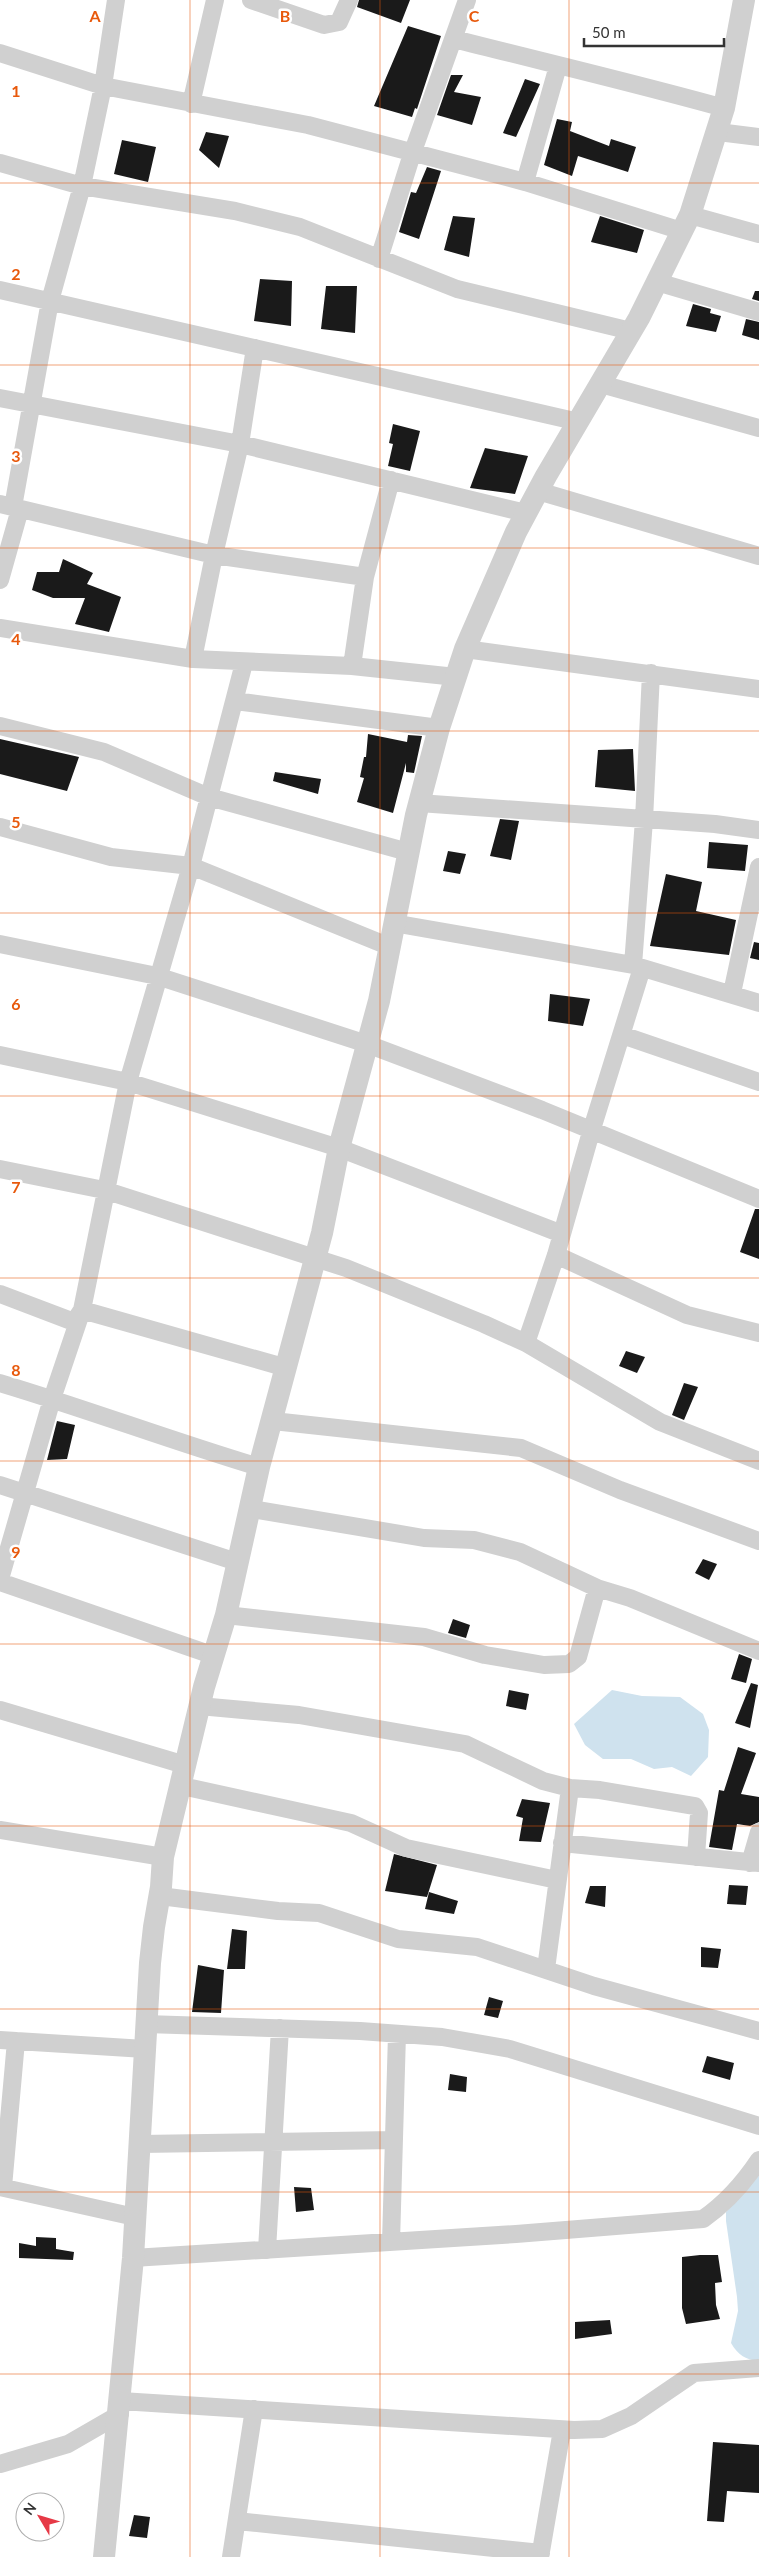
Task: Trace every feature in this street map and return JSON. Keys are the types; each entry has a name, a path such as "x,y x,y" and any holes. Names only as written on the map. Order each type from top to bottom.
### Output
{"street":[{"path":"0,580 11,507 50,301 82,186 103,86 116,0"},
{"path":"191,104 215,0"},
{"path":"251,0 324,25 332,25 339,22 349,0"},
{"path":"378,259 412,154 467,0"},
{"path":"104,2557 133,2258 145,2024 163,1857 212,1655 226,1615 237,1562 252,1509 259,1468 316,1258 339,1148 379,1001 388,946 419,803 439,728 465,649 526,512 631,331 686,223 718,132 744,0"},
{"path":"454,39 558,66 627,81 724,108"},
{"path":"0,53 103,86 308,126 686,223 759,234"},
{"path":"525,182 558,66"},
{"path":"718,132 759,137"},
{"path":"0,163 82,186 235,211 300,227 457,289 631,331"},
{"path":"657,282 759,312"},
{"path":"0,290 578,422"},
{"path":"193,659 214,555 240,444 255,348"},
{"path":"601,384 759,428"},
{"path":"0,398 240,444 526,512"},
{"path":"352,666 364,577 391,480"},
{"path":"538,491 759,556"},
{"path":"11,507 214,555 364,577"},
{"path":"0,628 193,659 244,663 352,666 456,677"},
{"path":"465,649 759,689"},
{"path":"212,1655 0,1581 52,1399 82,1310 104,1190 128,1082 157,976 191,866 244,663"},
{"path":"526,1343 556,1255 591,1132 622,1035 637,966 650,674"},
{"path":"234,702 439,728"},
{"path":"0,726 104,752 209,797 408,852"},
{"path":"419,803 715,824 759,830"},
{"path":"0,827 111,858 191,866 388,946"},
{"path":"732,994 759,867"},
{"path":"393,922 637,966 759,1003"},
{"path":"0,944 157,976 367,1044 542,1110 591,1132 759,1199"},
{"path":"622,1035 759,1082"},
{"path":"0,1055 128,1082 339,1148 562,1234"},
{"path":"0,1168 104,1190 346,1268 526,1343 660,1422 759,1461"},
{"path":"556,1255 687,1315 759,1332"},
{"path":"0,1294 74,1322 82,1310"},
{"path":"82,1310 287,1368"},
{"path":"0,1383 259,1468"},
{"path":"273,1422 521,1448 620,1490 759,1541"},
{"path":"0,1485 237,1562"},
{"path":"252,1509 424,1538 474,1540 520,1552 597,1588 630,1598 759,1650"},
{"path":"226,1615 424,1637 485,1655 544,1665 569,1664 578,1657 597,1588"},
{"path":"199,1706 299,1715 465,1744 543,1781 570,1788 600,1790 695,1806 699,1813 696,1857"},
{"path":"0,1710 183,1775 351,1822 406,1848 557,1880"},
{"path":"546,1969 570,1788"},
{"path":"0,1830 163,1857"},
{"path":"562,1843 755,1863 759,1832"},
{"path":"160,1896 270,1910 319,1913 398,1939 477,1947 638,1999 759,2030"},
{"path":"145,2024 280,2028 442,2037 510,2049 759,2126"},
{"path":"267,2250 280,2028"},
{"path":"391,2242 397,2034"},
{"path":"135,2217 1,2187 8,2040 145,2048"},
{"path":"140,2144 394,2140"},
{"path":"133,2258 391,2242 703,2219 723,2205 759,2160"},
{"path":"0,2464 68,2444 120,2407 254,2409 562,2430 602,2428 631,2416 694,2373 759,2368"},
{"path":"231,2557 254,2409"},
{"path":"236,2521 540,2555 562,2430"}],"water":[{"path":"612,1690 642,1696 680,1697 703,1714 709,1730 708,1757 691,1776 672,1767 654,1769 631,1759 603,1759 585,1745 574,1724"},
{"path":"759,2176 759,2361 743,2356 736,2351 731,2343 738,2311 726,2212 755,2177"}],"building":[{"path":"359,0 410,0 401,23 357,7"},
{"path":"408,26 441,36 417,109 415,108 412,117 374,106"},
{"path":"451,75 463,75 454,92 481,97 472,125 437,115"},
{"path":"525,79 540,84 516,137 503,133"},
{"path":"557,119 572,122 570,131 609,146 611,139 636,147 628,172 578,156 572,176 544,165"},
{"path":"206,132 229,136 219,168 199,150"},
{"path":"122,140 156,147 148,182 114,174"},
{"path":"427,167 441,171 419,239 399,232 411,192 416,193"},
{"path":"453,216 475,218 469,257 444,250"},
{"path":"600,216 644,230 637,253 591,242"},
{"path":"260,279 292,281 291,326 254,321"},
{"path":"326,286 357,286 355,333 321,329"},
{"path":"755,291 759,291 759,301 752,299"},
{"path":"693,304 711,309 710,313 721,316 716,332 686,326"},
{"path":"746,319 759,322 759,340 742,335"},
{"path":"393,424 420,431 410,471 388,466 393,444 389,443"},
{"path":"485,448 528,456 515,494 470,488"},
{"path":"63,559 93,573 87,584 121,597 109,632 75,624 85,598 53,598 32,590 37,572 59,572"},
{"path":"368,734 407,742 408,735 422,736 414,773 406,772 406,763 393,813 357,802 364,778 360,777 364,757 366,757"},
{"path":"0,739 79,757 67,791 0,774"},
{"path":"633,749 635,791 595,787 598,750"},
{"path":"275,772 321,779 318,794 273,781"},
{"path":"500,819 519,821 511,860 490,856"},
{"path":"709,842 748,845 745,871 707,868"},
{"path":"448,851 466,854 460,874 443,871"},
{"path":"666,874 702,882 696,911 736,920 729,955 650,946"},
{"path":"754,942 759,943 759,960 750,958"},
{"path":"550,994 590,999 583,1026 548,1021"},
{"path":"755,1209 759,1209 759,1259 740,1252"},
{"path":"626,1351 645,1357 637,1373 619,1366"},
{"path":"684,1383 698,1387 684,1420 672,1415"},
{"path":"57,1421 75,1425 67,1459 47,1460"},
{"path":"703,1559 717,1564 709,1580 695,1573"},
{"path":"453,1619 470,1625 466,1638 448,1633"},
{"path":"739,1654 752,1659 746,1683 731,1679"},
{"path":"751,1683 758,1685 750,1728 735,1723"},
{"path":"509,1690 529,1694 526,1710 506,1706"},
{"path":"738,1747 756,1753 741,1794 759,1797 759,1822 750,1826 737,1824 732,1850 709,1847 719,1790 724,1791"},
{"path":"522,1799 550,1803 541,1842 519,1841 523,1818 516,1816"},
{"path":"394,1854 437,1865 427,1897 385,1891"},
{"path":"729,1885 748,1886 746,1905 727,1904"},
{"path":"590,1886 606,1886 605,1907 585,1903"},
{"path":"429,1892 458,1901 454,1914 425,1909"},
{"path":"232,1929 247,1931 245,1969 227,1969"},
{"path":"701,1947 721,1949 718,1968 701,1967"},
{"path":"198,1965 224,1970 221,2013 192,2012"},
{"path":"489,1997 503,2001 498,2018 484,2015"},
{"path":"707,2056 734,2063 730,2080 702,2072"},
{"path":"450,2074 467,2077 466,2092 448,2090"},
{"path":"294,2187 311,2188 314,2210 296,2212"},
{"path":"36,2237 56,2238 56,2249 74,2252 73,2260 19,2258 19,2243 36,2246"},
{"path":"718,2255 722,2282 715,2283 716,2305 720,2319 686,2324 682,2308 682,2257"},
{"path":"610,2320 612,2334 575,2339 575,2322"},
{"path":"713,2442 759,2445 759,2493 727,2491 724,2522 707,2521"},
{"path":"134,2515 150,2517 147,2538 129,2536"}]}
